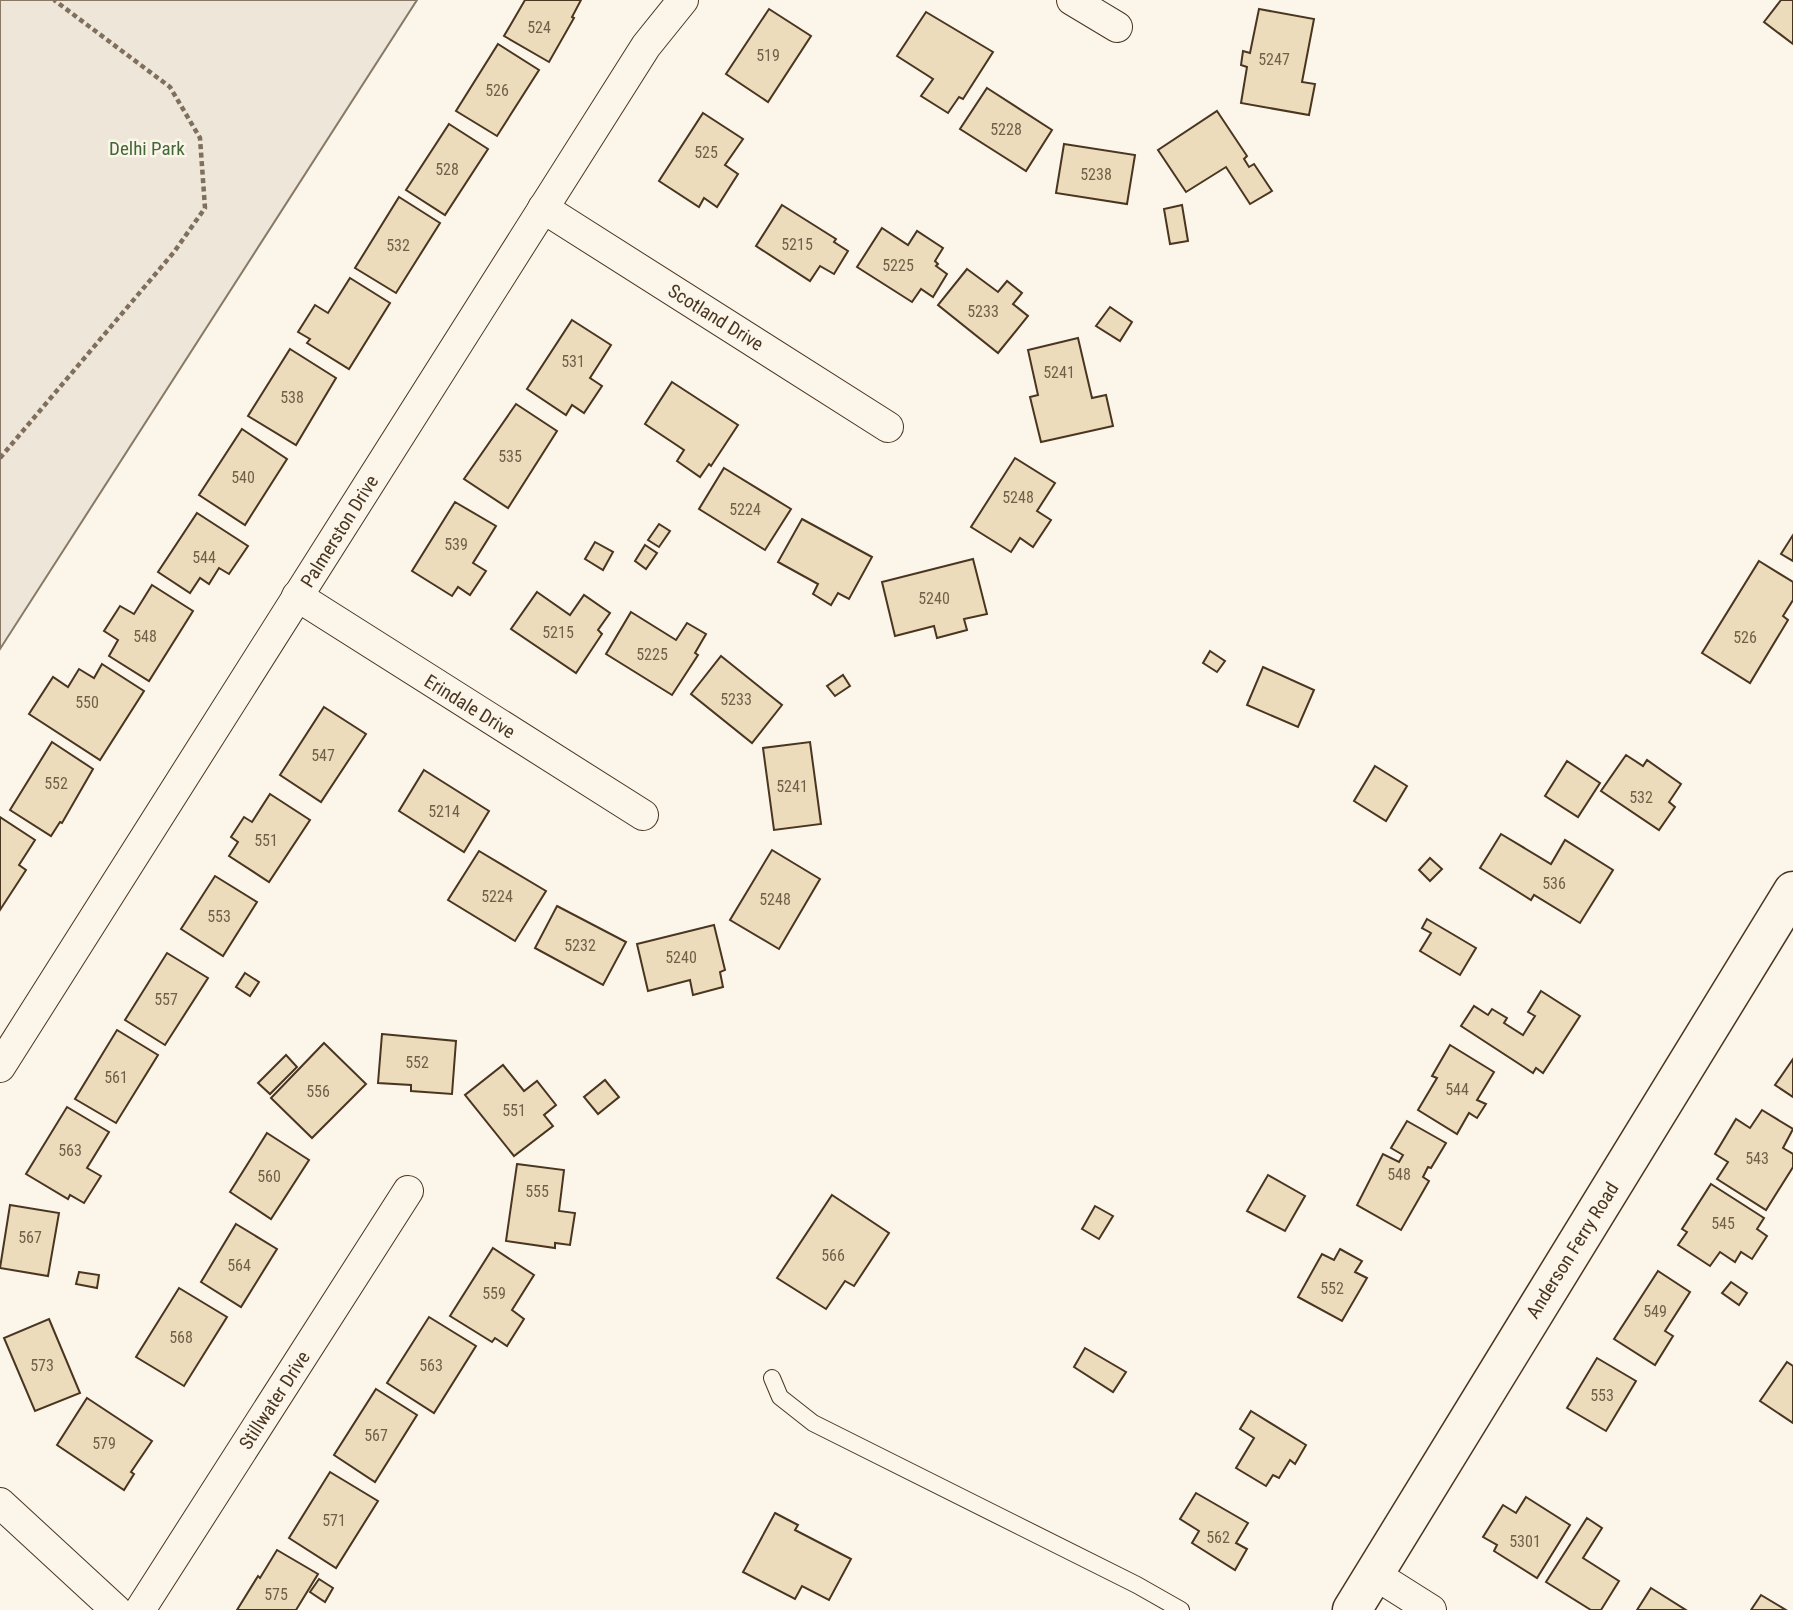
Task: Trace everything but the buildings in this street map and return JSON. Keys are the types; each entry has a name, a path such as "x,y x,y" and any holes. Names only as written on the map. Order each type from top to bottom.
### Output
{"street":[{"name":"Palmerston Drive","path":"0,1067 646,46 683,0"},
{"path":"1072,0 1117,27"},
{"name":"Scotland Drive","path":"543,208 888,427"},
{"name":"Erindale Drive","path":"297,596 643,815"},
{"name":"Anderson Ferry Road","path":"1352,1610 1793,891"},
{"name":"Stillwater Drive","path":"140,1610 408,1191"},
{"path":"0,1503 116,1610"},
{"path":"1374,1574 1431,1610"}],"lane":[{"path":"772,1378 780,1397 813,1423 983,1507 1181,1610"}],"path":[{"path":"0,458 174,252 205,208 200,138 170,87 54,0"}],"green space":[{"name":"Delhi Park","path":"0,0 417,0 0,649"}]}
